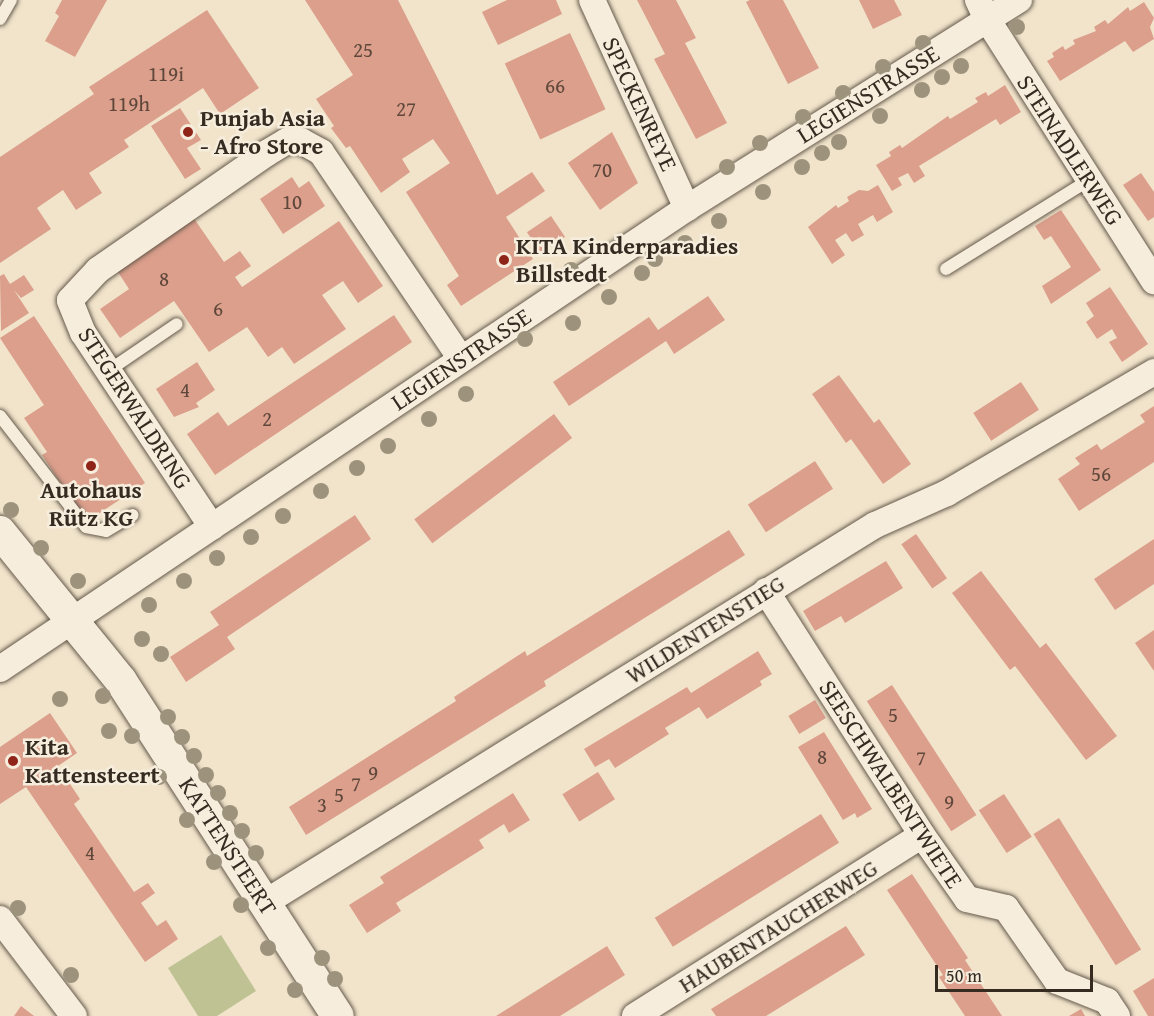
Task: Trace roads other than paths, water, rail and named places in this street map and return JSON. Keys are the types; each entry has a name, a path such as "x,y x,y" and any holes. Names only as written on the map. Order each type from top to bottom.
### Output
{"street":[{"name":"SPECKENREYE","path":"592,0 687,208"},
{"name":"LEGIENSTRASSE","path":"0,669 982,10 1018,0"},
{"name":"STEINADLERWEG","path":"982,10 1154,281"},
{"name":"STEGERWALDRING","path":"212,527 83,333 70,300 98,270 286,141 301,141 321,152 461,359"},
{"name":"WILDENTENSTIEG","path":"266,902 875,525 947,493 1154,372"},
{"name":"KATTENSTEERT","path":"0,532 121,681 338,1016"},
{"name":"SEESCHWALBENTWIETE","path":"766,591 922,835 967,900 1006,909 1057,981 1107,1001 1117,1016"},
{"name":"HAUBENTAUCHERWEG","path":"635,1016 922,835"},
{"path":"0,919 74,1016"}],"lane":[{"path":"0,18 11,0"},
{"path":"946,269 1089,180"},
{"path":"108,371 177,324"},
{"path":"0,416 86,527 106,531 133,515"}],"place":[{"name":"Punjab Asia - Afro Store","path":"188,132"},
{"name":"KITA Kinderparadies Billstedt","path":"504,260"},
{"name":"Autohaus Rütz KG","path":"91,466"},
{"name":"Kita Kattensteert","path":"13,761"}]}
